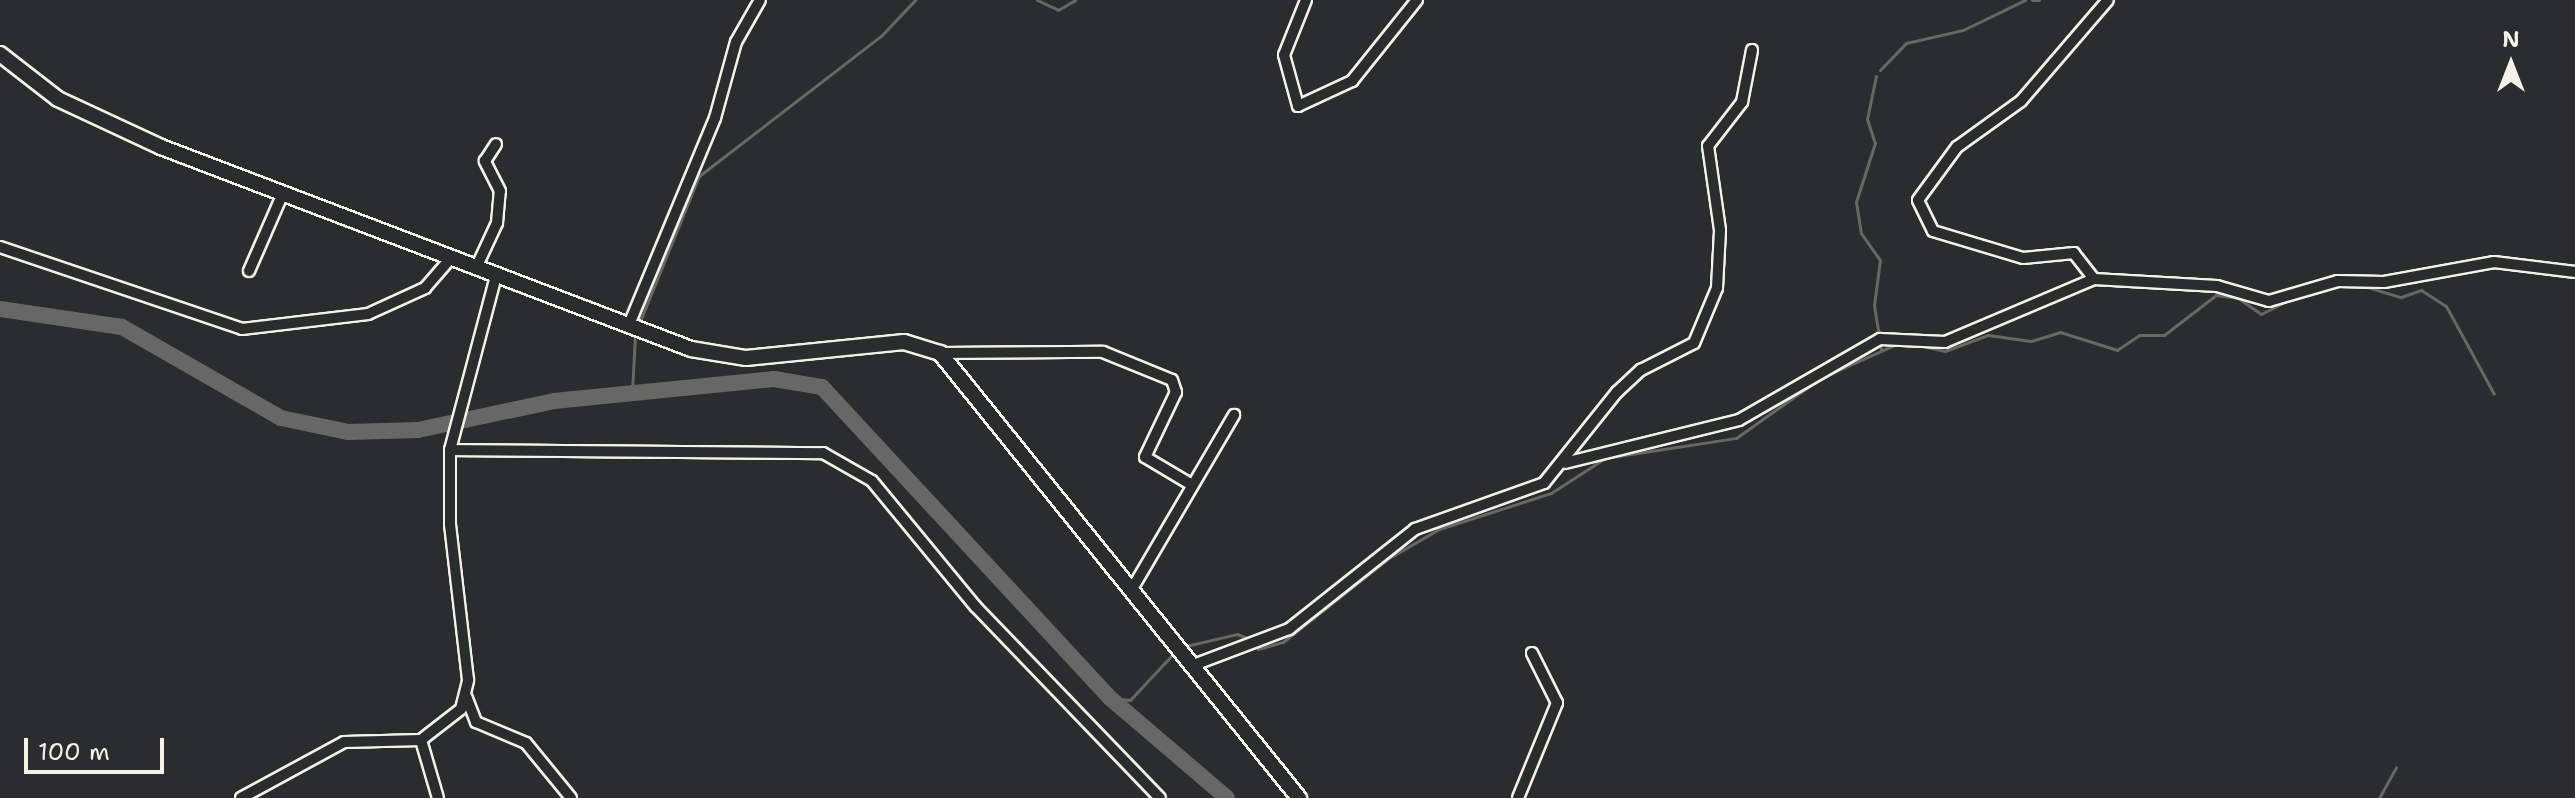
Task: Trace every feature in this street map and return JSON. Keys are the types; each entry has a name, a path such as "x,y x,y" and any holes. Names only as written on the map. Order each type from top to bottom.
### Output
{"main road":[{"path":"0,54 95,118 634,330 746,358 904,342 940,353 1299,798"}],"street":[{"path":"634,330 715,118 736,42 760,0"},
{"path":"1306,0 1284,55 1298,106 1352,81 1417,0"},
{"path":"2094,279 2074,253 2023,258 1933,231 1918,200 1957,147 2021,101 2108,0"},
{"path":"1191,666 1280,634 1415,529 1535,489 1565,463 1608,401 1641,370 1694,343 1709,319 1720,230 1708,146 1742,102 1752,50"},
{"path":"476,268 497,223 500,191 485,161 496,144"},
{"path":"249,271 283,193"},
{"path":"0,247 242,329 368,314 425,288 451,258"},
{"path":"1565,463 1739,420 1880,339 1945,342 2094,279 2217,286 2269,301 2338,281 2384,282 2494,262 2575,272"},
{"path":"496,276 494,304 468,360 451,447 466,696 476,722 526,743 571,798"},
{"path":"940,353 1103,352 1172,380 1176,392 1145,457 1192,485"},
{"path":"1132,589 1234,415"},
{"path":"451,447 823,453 872,481 976,607 1160,798"},
{"path":"1518,798 1557,703 1532,653"},
{"path":"241,798 344,742 421,740 454,717 466,696"},
{"path":"421,740 438,798"}],"waterway":[{"path":"638,326 699,176 881,36 915,0"},
{"path":"1037,0 1058,10 1075,0"},
{"path":"1880,70 1906,43 1963,30 2025,0"},
{"path":"2032,0 2039,0"},
{"path":"1876,76 1867,119 1875,143 1856,202 1861,233 1880,260 1874,305 1881,349"},
{"path":"2364,286 2401,297 2421,290 2446,306 2494,394"},
{"path":"1917,345 1945,351 1988,335 2031,341 2060,332 2117,350 2139,335 2164,335 2216,295 2238,298 2261,314 2287,301"},
{"path":"0,309 122,327 281,418 348,432 418,430 554,401 774,379 822,387 1110,698 1227,798"},
{"path":"632,393 635,333"},
{"path":"1821,378 1894,345"},
{"path":"1258,649 1283,642 1389,558 1439,529 1551,493 1605,458 1736,438 1815,382"},
{"path":"1186,646 1237,634 1253,640"},
{"path":"1110,698 1130,700 1172,655"},
{"path":"2379,798 2396,767"}]}
